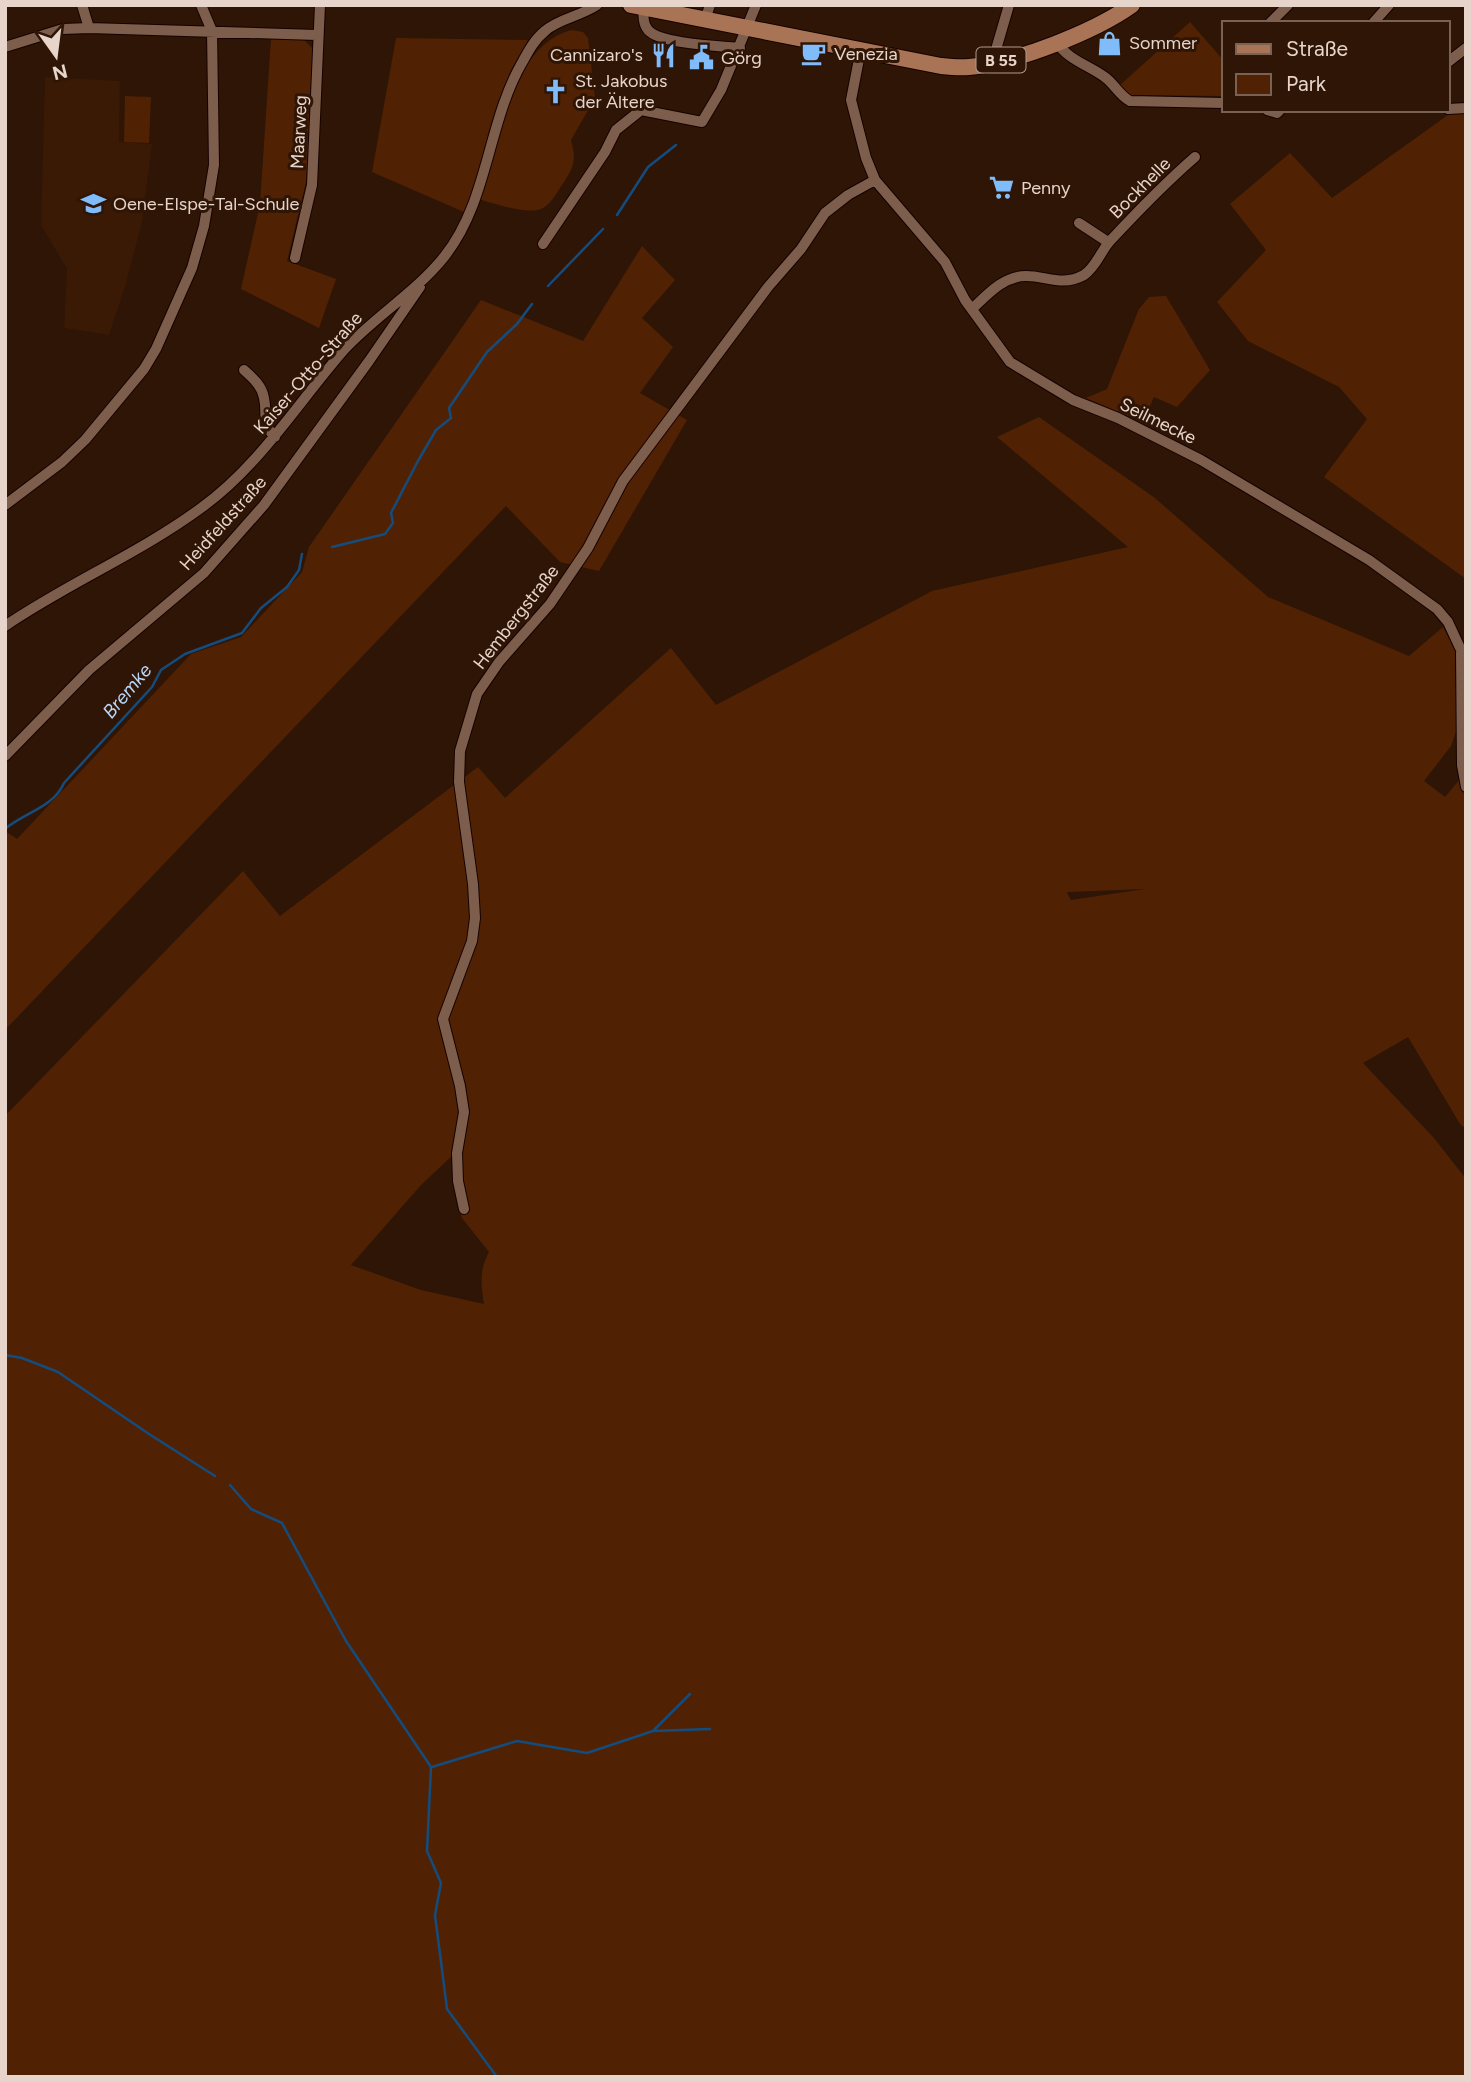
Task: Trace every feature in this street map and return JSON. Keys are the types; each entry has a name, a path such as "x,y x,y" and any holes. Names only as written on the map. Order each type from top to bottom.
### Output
{"main road":[{"name":"B 55","path":"637,7 708,13 747,28 941,66 964,68 999,61 1057,42 1085,31 1132,5"}],"street":[{"path":"82,5 89,28"},
{"path":"5,505 62,462 85,440 144,369 167,326 192,268 204,226 214,165 212,31 201,5"},
{"name":"Maarweg","path":"295,258 312,185 320,5"},
{"name":"Kaiser-Otto-Straße","path":"5,626 62,589 185,519 221,492 275,437 343,351 366,327 425,277 445,255 469,214 504,100 532,45 547,29 597,5"},
{"path":"543,244 606,152 616,130 640,110 702,122 721,90 756,5"},
{"path":"999,61 997,46 1009,5"},
{"path":"1272,21 1288,5"},
{"path":"1375,21 1389,5"},
{"path":"637,7 648,30 656,35 740,48"},
{"path":"5,47 63,29 317,35"},
{"path":"1057,42 1065,52 1105,77 1130,101 1222,103"},
{"path":"1450,60 1466,48"},
{"name":"Seilmecke","path":"861,49 851,100 866,158 876,180 946,262 972,309 1010,362 1073,400 1118,418 1201,460 1369,560 1437,609 1448,622 1461,650 1461,756 1466,787"},
{"name":"Bockhelle","path":"972,309 1002,282 1026,276 1053,281 1078,277 1092,268 1108,242 1163,189 1172,176 1195,157"},
{"name":"Hembergstraße","path":"464,1209 458,1181 457,1153 464,1112 443,1019 472,941 475,918 459,782 460,751 477,694 499,662 550,604 588,548 623,481 768,287 801,249 825,213 848,195 876,180"},
{"name":"Bockhelle","path":"1079,223 1108,242"},
{"name":"Heidfeldstraße","path":"5,756 89,670 204,573 256,515 377,351 425,277"},
{"path":"244,370 262,390 265,424 275,437"}],"shaded area":[{"name":"Oene-Elspe-Tal-Schule","path":"45,77 120,81 119,142 152,144 142,222 109,335 64,328 67,269 41,225"}],"green space":[{"path":"1190,22 1222,59 1222,96 1127,95 1119,86"},
{"path":"572,30 583,32 588,38 595,98 571,140 574,162 568,176 549,203 537,210 520,210 477,199 508,101 520,76 535,55 552,39"},
{"path":"396,38 528,40 501,95 469,204 464,212 372,172"},
{"path":"271,39 303,39 312,48 312,99 306,182 287,261 336,279 319,328 241,289 260,204"},
{"path":"125,96 151,97 149,143 124,142"},
{"path":"1466,102 1466,579 1324,477 1367,419 1339,387 1248,341 1217,302 1266,250 1230,204 1290,153 1332,198"},
{"path":"642,246 675,280 642,318 673,347 640,393 687,420 599,571 560,562 506,506 5,1030 5,831 17,839 191,654 241,637 302,572 309,547 481,300 583,341"},
{"path":"1166,296 1210,370 1177,407 1154,397 1143,422 1086,398 1107,389 1139,309 1149,297"},
{"path":"1039,417 1155,498 1268,597 1409,656 1443,627 1455,650 1457,729 1451,746 1424,781 1445,797 1461,778 1466,794 1466,1129 1460,1124 1408,1037 1363,1063 1434,1138 1466,1179 1466,2077 5,2077 5,1116 243,871 280,916 478,767 505,798 671,648 716,705 932,591 1128,547 997,437","holes":["1145,889 1071,900 1067,893 1068,892","453,1155 456,1194 462,1218 489,1252 482,1277 484,1304 421,1290 351,1265 421,1185"]}],"waterway":[{"name":"Bremke","path":"617,215 648,167 676,145"},
{"name":"Bremke","path":"548,286 603,229"},
{"name":"Bremke","path":"332,547 385,534 393,523 391,513 418,461 436,430 451,418 449,408 487,352 517,324 532,304"},
{"name":"Bremke","path":"5,829 53,798 152,687 161,670 185,654 242,633 261,608 287,587 299,570 302,554"},
{"path":"5,1355 22,1358 58,1372 215,1476"},
{"path":"230,1485 251,1509 282,1523 346,1641 431,1767 427,1851 441,1883 435,1915 447,2009 497,2077"},
{"path":"653,1731 690,1694"},
{"path":"432,1767 517,1741 587,1753 653,1731 710,1729"}],"place":[{"name":"Sommer","path":"1109,43"},
{"name":"Venezia","path":"814,54"},
{"name":"Cannizaro's","path":"663,55"},
{"name":"Görg","path":"701,58"},
{"name":"St. Jakobus der Ältere","path":"555,91"},
{"name":"Penny","path":"1001,188"},
{"name":"Oene-Elspe-Tal-Schule","path":"93,204"}]}
